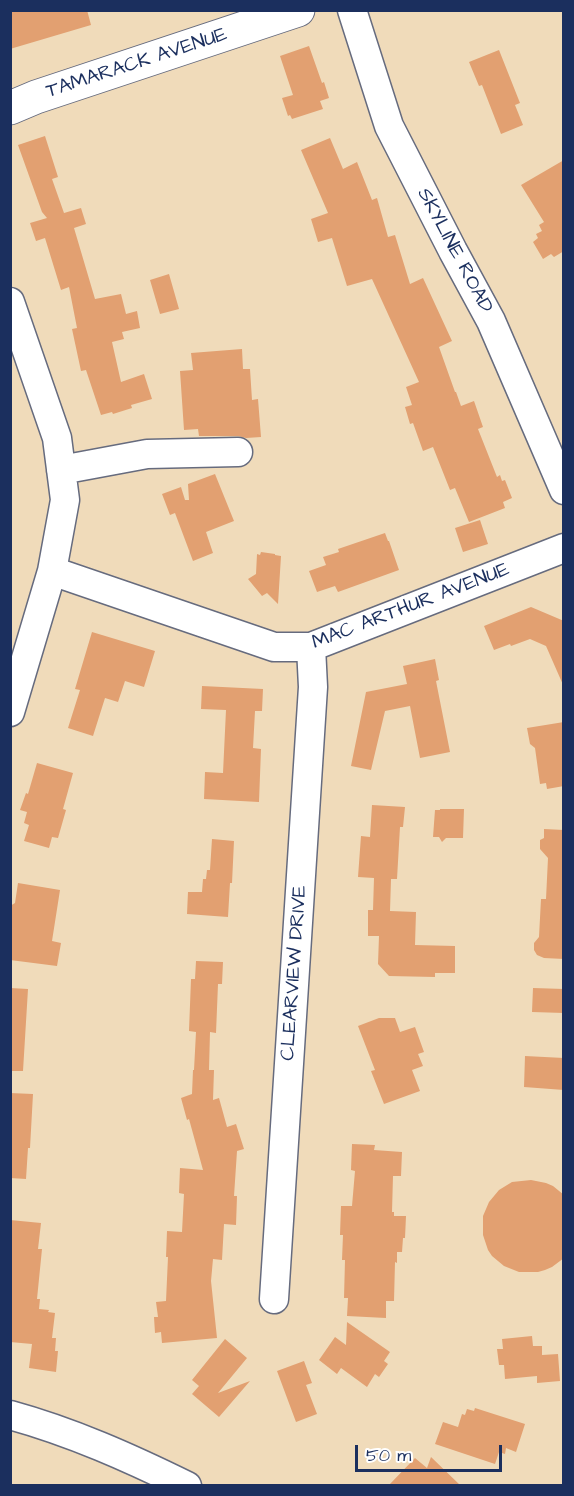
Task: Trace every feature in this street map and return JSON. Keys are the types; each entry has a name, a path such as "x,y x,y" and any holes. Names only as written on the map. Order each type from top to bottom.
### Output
{"main road":[{"name":"TAMARACK AVENUE","path":"10,108 36,97 298,10"}],"street":[{"name":"SKYLINE ROAD","path":"352,10 389,126 491,321 564,490"},
{"path":"10,302 57,438 65,500 52,571 10,712"},
{"path":"61,470 147,454 238,452"},
{"name":"MAC ARTHUR AVENUE","path":"52,571 274,647 311,647 564,548"},
{"name":"CLEARVIEW DRIVE","path":"274,1299 313,687 311,647"},
{"path":"10,1415 109,1448 187,1485"}],"building":[{"path":"10,10 87,10 91,25 10,49"},
{"path":"309,46 329,98 320,101 323,109 292,119 290,115 288,116 282,98 293,95 280,56"},
{"path":"499,50 520,103 515,105 523,125 501,134 482,85 479,86 469,62"},
{"path":"45,136 58,177 52,179 64,213 81,208 86,224 74,228 95,299 121,294 126,314 137,311 140,328 122,332 124,339 112,342 121,382 144,374 152,399 131,405 132,408 113,414 112,412 101,415 86,370 81,371 72,329 77,328 69,287 61,290 45,238 36,241 30,223 47,218 42,212 18,145"},
{"path":"330,138 343,169 357,162 372,200 377,198 388,237 395,235 410,284 423,278 452,341 439,347 455,392 461,406 474,401 483,427 478,429 497,477 500,475 502,481 505,480 512,498 503,502 505,508 469,522 455,488 450,490 433,447 423,451 413,423 410,424 405,407 412,405 406,387 419,382 372,279 347,286 332,238 318,242 311,219 328,213 301,150"},
{"path":"564,160 564,251 554,257 551,254 543,259 533,242 538,238 536,234 542,231 539,225 544,222 521,185"},
{"path":"169,274 179,309 160,314 150,280"},
{"path":"242,349 243,369 250,369 252,400 258,399 261,437 199,436 198,429 184,430 180,371 193,370 191,353"},
{"path":"215,474 234,521 206,532 213,553 193,561 175,513 170,515 162,494 181,487 185,500 189,500 188,484"},
{"path":"480,520 488,544 463,552 455,528"},
{"path":"385,533 399,570 338,592 335,586 317,592 309,571 326,565 323,557 339,552 338,549"},
{"path":"261,552 281,556 278,604 267,593 262,596 248,579 256,574 257,554 260,555"},
{"path":"531,607 564,621 564,687 546,646 530,639 494,650 484,626"},
{"path":"92,632 155,651 144,687 125,681 118,702 105,698 93,736 68,728 80,690 75,689"},
{"path":"435,659 439,680 436,681 450,752 420,758 410,706 385,711 371,770 351,766 366,692 407,684 403,666"},
{"path":"202,686 263,689 262,711 255,711 253,748 261,749 259,802 204,799 205,772 223,773 226,710 201,709"},
{"path":"564,722 564,786 547,789 546,783 540,784 535,748 530,744 527,728"},
{"path":"37,763 73,773 58,838 52,837 49,848 24,841 29,825 24,823 27,812 20,810 26,793 28,794"},
{"path":"372,805 405,807 403,827 400,827 397,879 391,879 390,911 416,912 415,945 455,946 455,973 435,973 435,977 389,976 378,964 379,936 368,936 368,910 373,910 374,878 358,877 361,836 370,837"},
{"path":"464,809 463,838 446,838 442,842 439,837 433,837 435,810"},
{"path":"544,829 564,830 564,959 544,958 537,955 534,950 534,943 539,937 541,899 546,899 548,858 540,849"},
{"path":"212,839 234,841 228,917 187,914 188,892 202,892 203,879 206,879 207,870 210,870"},
{"path":"18,883 60,890 52,941 61,943 57,966 10,960 10,906 15,903"},
{"path":"196,961 223,962 222,984 218,984 216,1033 210,1032 209,1070 214,1070 213,1100 219,1098 227,1127 236,1124 244,1149 237,1151 234,1196 237,1196 236,1225 224,1224 222,1260 213,1259 211,1281 217,1338 162,1343 161,1332 155,1333 154,1317 158,1317 156,1302 166,1301 167,1231 182,1232 184,1194 179,1193 180,1168 203,1170 181,1098 192,1094 196,1032 189,1031 191,979 195,979"},
{"path":"10,988 28,989 23,1071 10,1071"},
{"path":"533,988 564,989 564,1013 532,1012"},
{"path":"379,1018 395,1018 400,1032 415,1027 424,1052 418,1054 423,1066 412,1070 420,1091 384,1104 371,1071 375,1070 358,1026"},
{"path":"525,1056 564,1058 564,1090 524,1087"},
{"path":"10,1093 33,1094 26,1179 10,1178"},
{"path":"352,1144 375,1145 374,1150 402,1152 401,1176 393,1176 392,1212 394,1216 406,1216 405,1238 403,1238 402,1252 397,1252 394,1301 386,1301 386,1318 347,1316 348,1298 344,1298 345,1260 342,1260 343,1235 340,1235 341,1206 352,1206 355,1171 351,1170"},
{"path":"531,1180 553,1186 564,1195 564,1258 545,1270 519,1272 504,1266 488,1250 483,1235 483,1216 489,1202 499,1190 512,1182"},
{"path":"10,1220 41,1223 38,1249 42,1249 37,1299 40,1299 39,1309 55,1313 52,1338 56,1338 55,1351 58,1351 56,1372 29,1368 32,1344 10,1342"},
{"path":"347,1322 390,1352 384,1361 388,1364 379,1377 375,1374 367,1387 341,1368 337,1374 319,1360 335,1337 346,1345"},
{"path":"532,1336 533,1346 542,1346 542,1355 558,1354 560,1381 537,1383 537,1376 505,1379 504,1365 499,1365 497,1349 503,1349 502,1339"},
{"path":"225,1339 247,1358 218,1393 250,1381 219,1417 192,1394 199,1386 192,1380"},
{"path":"304,1361 312,1383 306,1385 317,1414 296,1422 277,1371"},
{"path":"475,1408 525,1424 516,1452 506,1448 505,1454 499,1452 495,1464 435,1444 443,1422 458,1427 462,1414 465,1415 467,1409 474,1411"},
{"path":"431,1457 460,1485 389,1485 415,1458 427,1468"}]}
